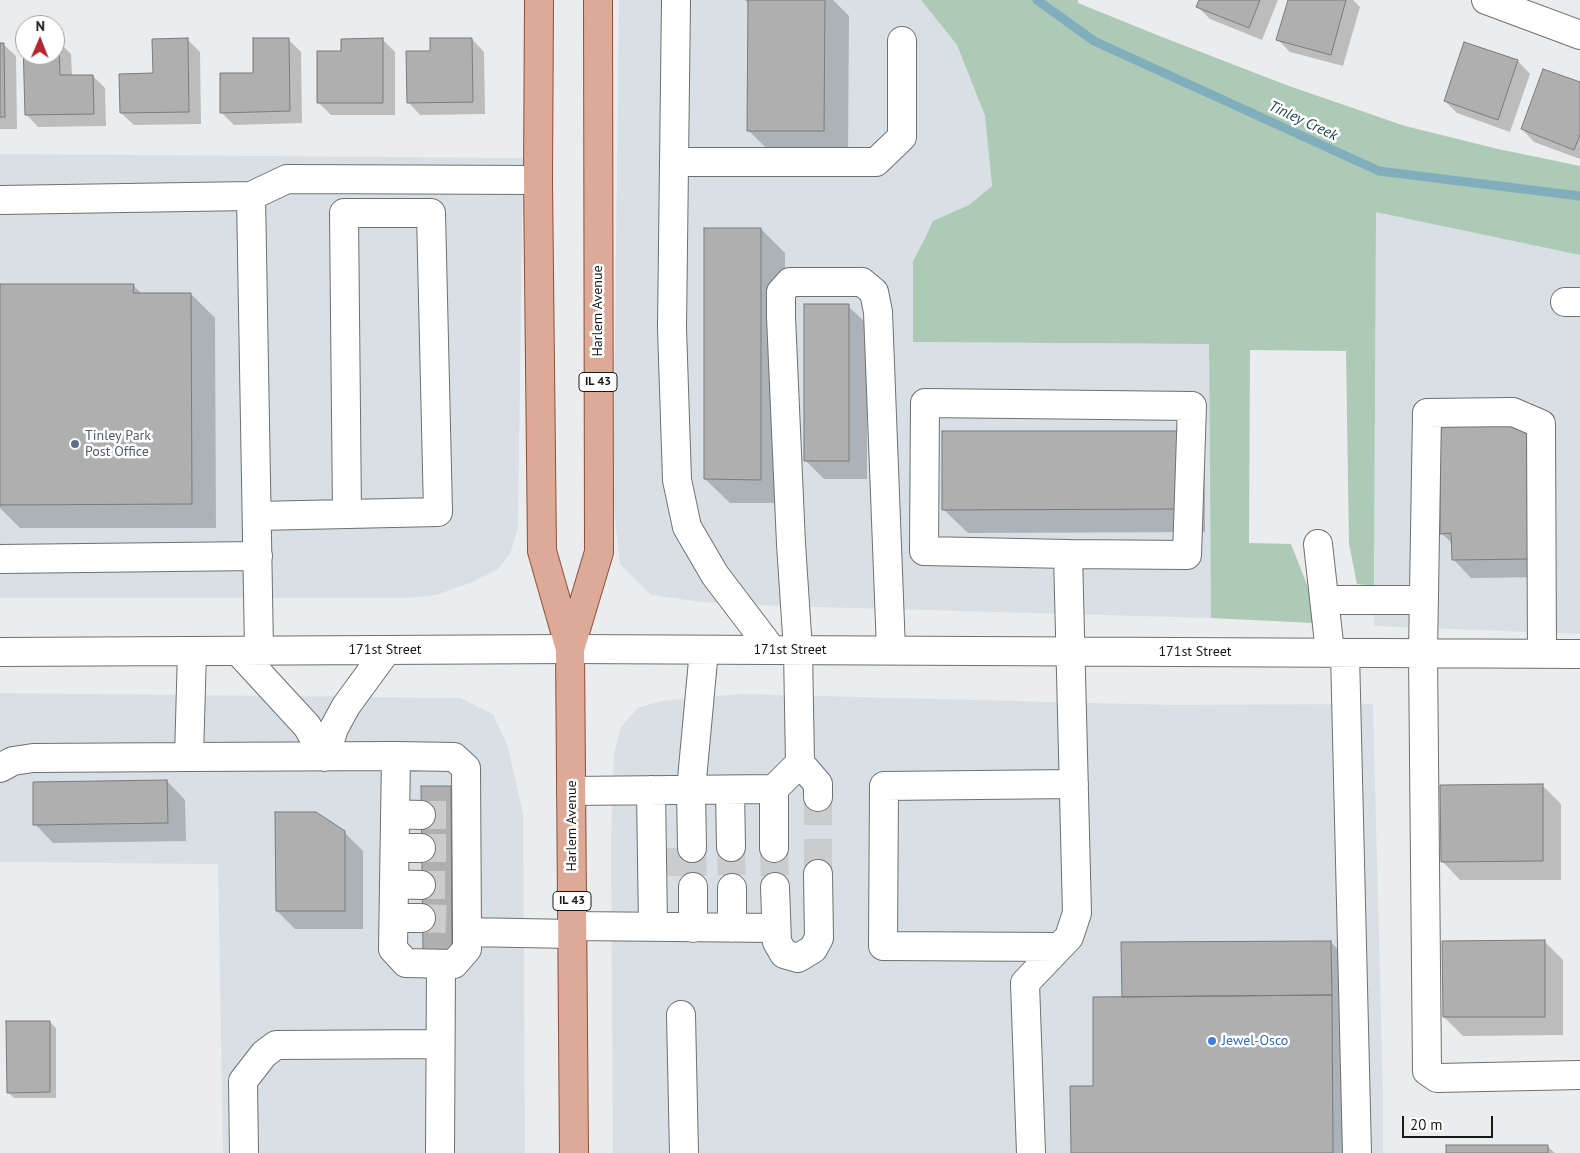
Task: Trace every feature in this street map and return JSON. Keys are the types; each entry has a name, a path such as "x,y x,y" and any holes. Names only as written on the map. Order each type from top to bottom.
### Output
{"main road":[{"name":"Harlem Avenue","path":"539,0 538,180 542,551 570,649 574,1153"},
{"name":"Harlem Avenue","path":"570,649 598,552 598,0"}],"street":[{"path":"676,0 672,328 676,480 688,527 716,576 785,650"},
{"path":"1486,0 1580,35"},
{"path":"674,162 876,162 902,137 902,41"},
{"path":"0,200 250,196 287,179 538,180"},
{"path":"250,196 258,556 248,651 307,726 325,757"},
{"path":"257,516 438,512 431,212 344,213 347,514"},
{"path":"818,797 818,784 800,762 785,650 791,544 781,292 790,282 862,282 874,292 878,312 892,650"},
{"path":"925,403 1192,406 1187,555 1068,554 924,551 925,403"},
{"path":"1542,654 1541,424 1513,412 1427,414 1423,653 1427,1071 1437,1078 1580,1075"},
{"path":"1318,544 1324,600 1338,653 1357,1153"},
{"path":"1031,1153 1025,983 1069,937 1078,912 1068,554"},
{"path":"0,559 258,556"},
{"path":"1324,600 1424,600"},
{"name":"171st Street","path":"0,652 570,649 1580,654"},
{"path":"325,757 334,728 346,706 386,650"},
{"path":"660,927 669,790 704,650"},
{"path":"190,758 192,651"},
{"path":"0,768 13,761 33,758 396,756 454,757 466,768 432,815 432,848 394,884 393,949 406,963 454,964 467,949 450,922 444,885 432,848 432,815 396,756"},
{"path":"774,848 774,789 800,762"},
{"path":"1059,947 883,946 884,786 1074,784"},
{"path":"571,791 774,789"},
{"path":"669,790 679,848"},
{"path":"730,790 731,847"},
{"path":"775,887 777,942 784,954 798,958 813,949 819,938 818,874"},
{"path":"394,884 444,885"},
{"path":"660,927 679,887 693,928"},
{"path":"732,888 732,928"},
{"path":"394,918 572,930 660,927 776,928"},
{"path":"440,1153 441,964"},
{"path":"681,1015 684,1153"},
{"path":"244,1153 243,1082 264,1054 276,1045 440,1044"},
{"path":"260,1153 259,1080 264,1054"}],"shaded area":[{"path":"619,0 921,0 957,45 985,117 992,186 969,205 934,221 913,261 913,342 1209,344 1211,618 701,602 651,595 620,564 613,502"},
{"path":"0,154 523,158 518,528 510,554 497,570 470,583 436,595 407,598 0,598"},
{"path":"1376,211 1580,255 1580,634 1374,626"},
{"path":"0,693 460,698 493,714 508,747 523,814 525,1153 223,1153 218,864 0,862"},
{"path":"740,694 1173,705 1373,704 1383,1153 613,1153 611,841 614,753 621,727 638,708 661,701"}],"green space":[{"path":"921,0 1078,0 1078,3 1289,86 1405,126 1498,149 1580,166 1580,255 1376,212 1374,586 1357,584 1349,544 1346,351 1250,350 1249,543 1291,544 1313,600 1314,623 1211,618 1209,344 913,342 913,261 933,221 969,205 992,186 985,116 957,45"}],"building":[{"path":"748,0 825,0 824,131 747,131"},
{"path":"1199,0 1260,0 1249,28 1196,7"},
{"path":"1288,0 1346,0 1331,55 1276,40"},
{"path":"188,38 189,112 120,113 119,74 153,73 152,39"},
{"path":"253,38 289,38 290,111 220,113 220,73 253,73"},
{"path":"383,38 383,103 317,103 317,51 341,51 341,39"},
{"path":"430,38 472,38 473,102 407,103 406,51 430,51"},
{"path":"1464,42 1518,60 1498,120 1444,101"},
{"path":"0,43 4,43 5,117 0,117"},
{"path":"24,65 60,65 60,75 93,75 94,114 25,115"},
{"path":"1543,69 1580,82 1580,135 1574,150 1521,129"},
{"path":"704,228 761,228 761,480 704,479"},
{"path":"0,284 134,284 133,293 191,293 192,504 0,505"},
{"path":"804,304 849,304 849,461 804,461"},
{"path":"1529,425 1529,559 1452,560 1451,533 1440,534 1440,426"},
{"path":"942,431 1181,431 1181,509 942,510"},
{"path":"167,780 168,823 33,825 33,782"},
{"path":"1543,784 1543,861 1441,862 1440,785"},
{"path":"421,786 451,786 452,953 423,953"},
{"path":"275,812 316,812 345,831 345,911 276,911"},
{"path":"1545,940 1545,1017 1443,1017 1442,941"},
{"path":"1331,941 1332,995 1122,997 1121,942"},
{"name":"Jewel-Osco","path":"1332,995 1333,1153 1071,1153 1070,1086 1093,1086 1093,997"},
{"path":"6,1021 50,1021 50,1092 7,1093"},
{"path":"1446,1145 1548,1145 1548,1153 1446,1153"}],"waterway":[{"name":"Tinley Creek","path":"1037,0 1094,41 1379,171 1580,196"}],"tunnel":[{"path":"818,797 818,874"},
{"path":"421,815 446,815"},
{"path":"731,847 732,888"},
{"path":"421,848 446,848"},
{"path":"666,848 666,888"},
{"path":"692,848 693,887"},
{"path":"774,848 775,887"},
{"path":"421,885 445,885"},
{"path":"421,918 446,919"}],"place":[{"name":"Tinley Park Post Office","path":"75,444"},
{"name":"Jewel-Osco","path":"1212,1041"}]}
